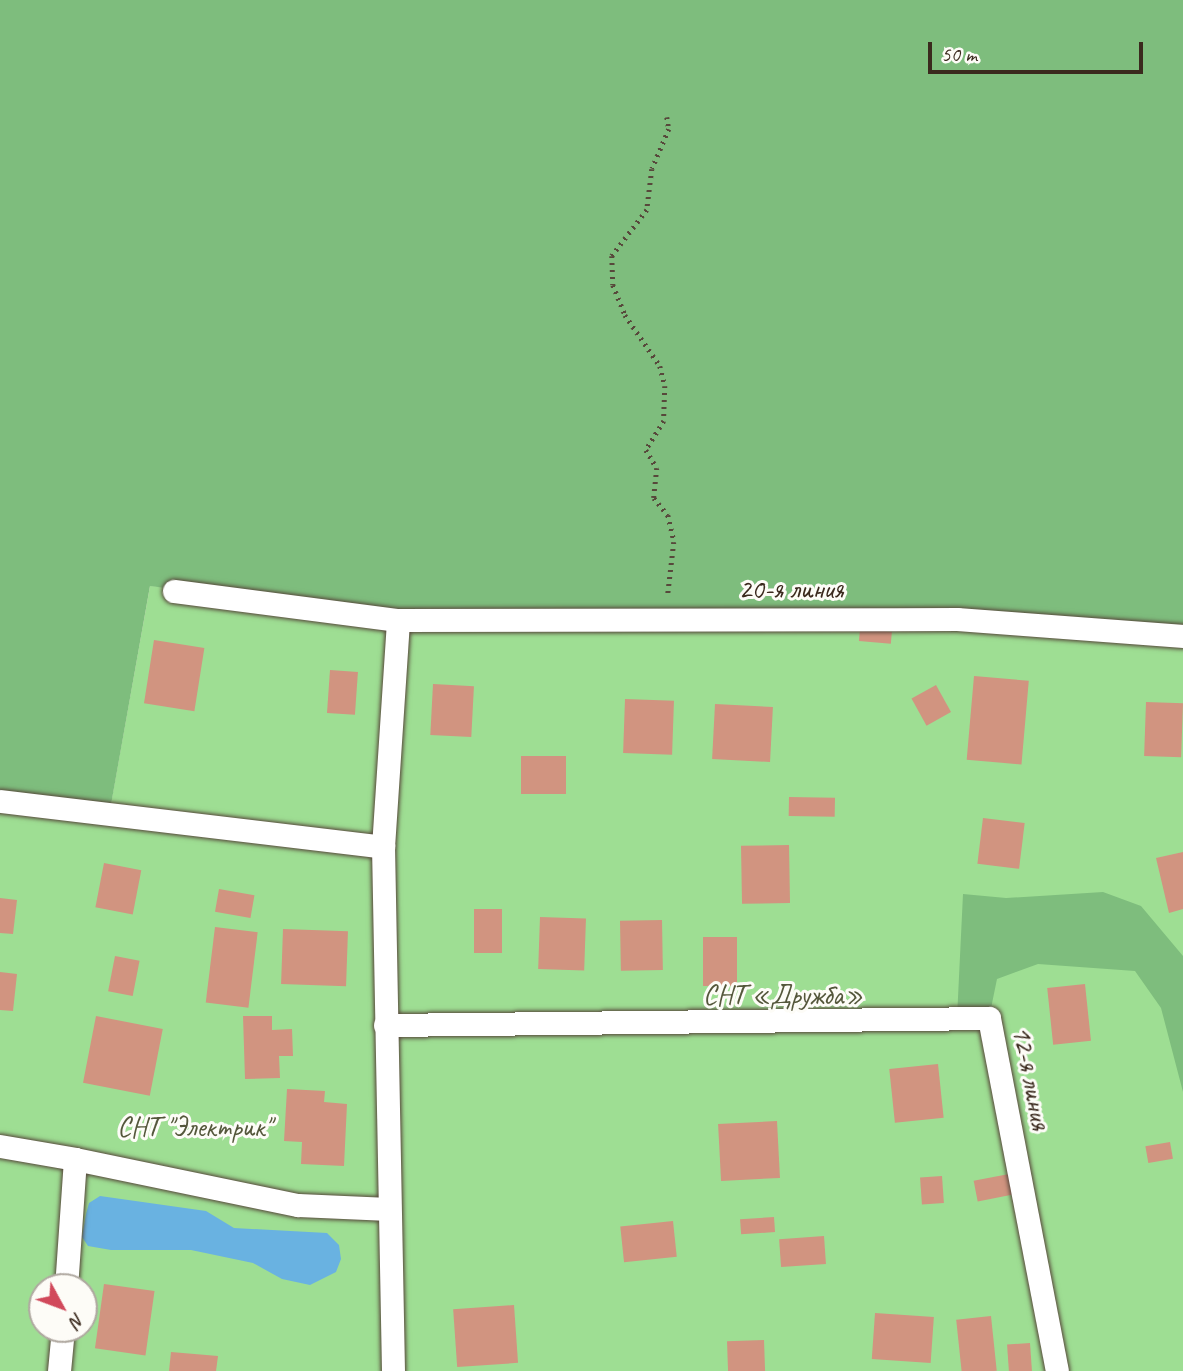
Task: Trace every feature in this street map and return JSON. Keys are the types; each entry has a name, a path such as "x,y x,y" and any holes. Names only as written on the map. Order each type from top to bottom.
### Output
{"street":[{"name":"20-я линия","path":"174,590 398,620 957,619 1183,636"},
{"path":"393,1371 384,1025 383,847 398,620"},
{"path":"0,801 383,847"},
{"name":"12-я линия","path":"384,1025 989,1018 1057,1371"},
{"path":"0,1146 298,1205 389,1209"},
{"path":"67,1273 75,1160"},
{"path":"59,1371 61,1343"}],"path":[{"path":"664,619 674,542 668,515 654,498 657,468 646,450 664,421 665,386 660,366 625,314 613,285 612,256 647,210 652,169 669,129 667,117"}],"green space":[{"path":"0,0 1183,0 1183,636 957,619 404,619 150,586 109,816 0,800"},
{"name":"СНТ «Дружба»","path":"150,586 957,619 1183,636 1183,1371 0,1371 0,800 109,815"},
{"path":"1103,892 1141,906 1183,956 1183,1092 1161,1008 1135,971 1038,964 997,979 989,1018 957,1018 963,894 1006,898"}],"water":[{"path":"100,1196 206,1211 234,1228 327,1233 339,1245 341,1259 336,1272 310,1285 282,1279 253,1263 191,1250 111,1250 88,1246 82,1237 86,1214 89,1203"}],"building":[{"path":"860,629 892,632 891,644 859,641"},
{"path":"154,640 204,648 194,711 144,703"},
{"path":"330,670 358,672 355,715 327,713"},
{"path":"974,676 1029,681 1021,764 967,760"},
{"path":"433,684 474,686 471,737 430,735"},
{"path":"936,685 951,712 927,726 912,699"},
{"path":"625,699 674,701 672,755 623,753"},
{"path":"1146,702 1183,703 1181,757 1144,756"},
{"path":"715,704 773,707 770,762 712,759"},
{"path":"521,756 566,756 566,794 521,794"},
{"path":"789,797 835,798 835,817 789,816"},
{"path":"983,818 1025,823 1019,869 977,864"},
{"path":"789,845 790,903 742,904 741,846"},
{"path":"1183,852 1183,909 1169,913 1156,858"},
{"path":"104,863 141,870 133,914 95,907"},
{"path":"219,889 254,895 250,918 215,912"},
{"path":"0,898 17,900 13,934 0,933"},
{"path":"474,909 502,909 502,953 474,953"},
{"path":"540,917 586,919 584,971 538,969"},
{"path":"662,920 663,970 621,971 620,921"},
{"path":"215,927 258,932 248,1008 206,1002"},
{"path":"283,929 348,931 346,986 281,984"},
{"path":"703,937 737,937 737,986 703,986"},
{"path":"115,956 140,961 133,996 108,991"},
{"path":"0,972 17,974 13,1011 0,1010"},
{"path":"1085,984 1091,1041 1053,1045 1047,988"},
{"path":"96,1016 163,1029 150,1096 83,1083"},
{"path":"243,1016 272,1016 272,1030 292,1029 293,1056 279,1056 280,1078 245,1079"},
{"path":"938,1064 944,1118 895,1123 889,1069"},
{"path":"287,1089 325,1091 324,1102 347,1104 344,1166 301,1164 302,1142 284,1141"},
{"path":"777,1121 780,1178 721,1181 718,1124"},
{"path":"1170,1142 1173,1159 1148,1163 1145,1146"},
{"path":"1009,1174 1013,1195 978,1201 974,1181"},
{"path":"942,1176 944,1203 922,1204 920,1178"},
{"path":"774,1217 775,1232 741,1234 740,1219"},
{"path":"673,1221 677,1257 624,1262 620,1227"},
{"path":"824,1236 826,1264 781,1267 779,1239"},
{"path":"104,1284 155,1291 145,1355 95,1348 98,1343"},
{"path":"514,1305 518,1363 457,1367 453,1309"},
{"path":"875,1313 934,1317 931,1363 872,1359"},
{"path":"991,1316 997,1371 962,1371 956,1320"},
{"path":"764,1340 765,1371 728,1371 727,1341"},
{"path":"1030,1343 1032,1371 1009,1371 1007,1345"},
{"path":"171,1352 218,1356 216,1371 169,1371"}],"park label":[{"name":"СНТ \"Электрик\"","path":"194,1127"}]}
